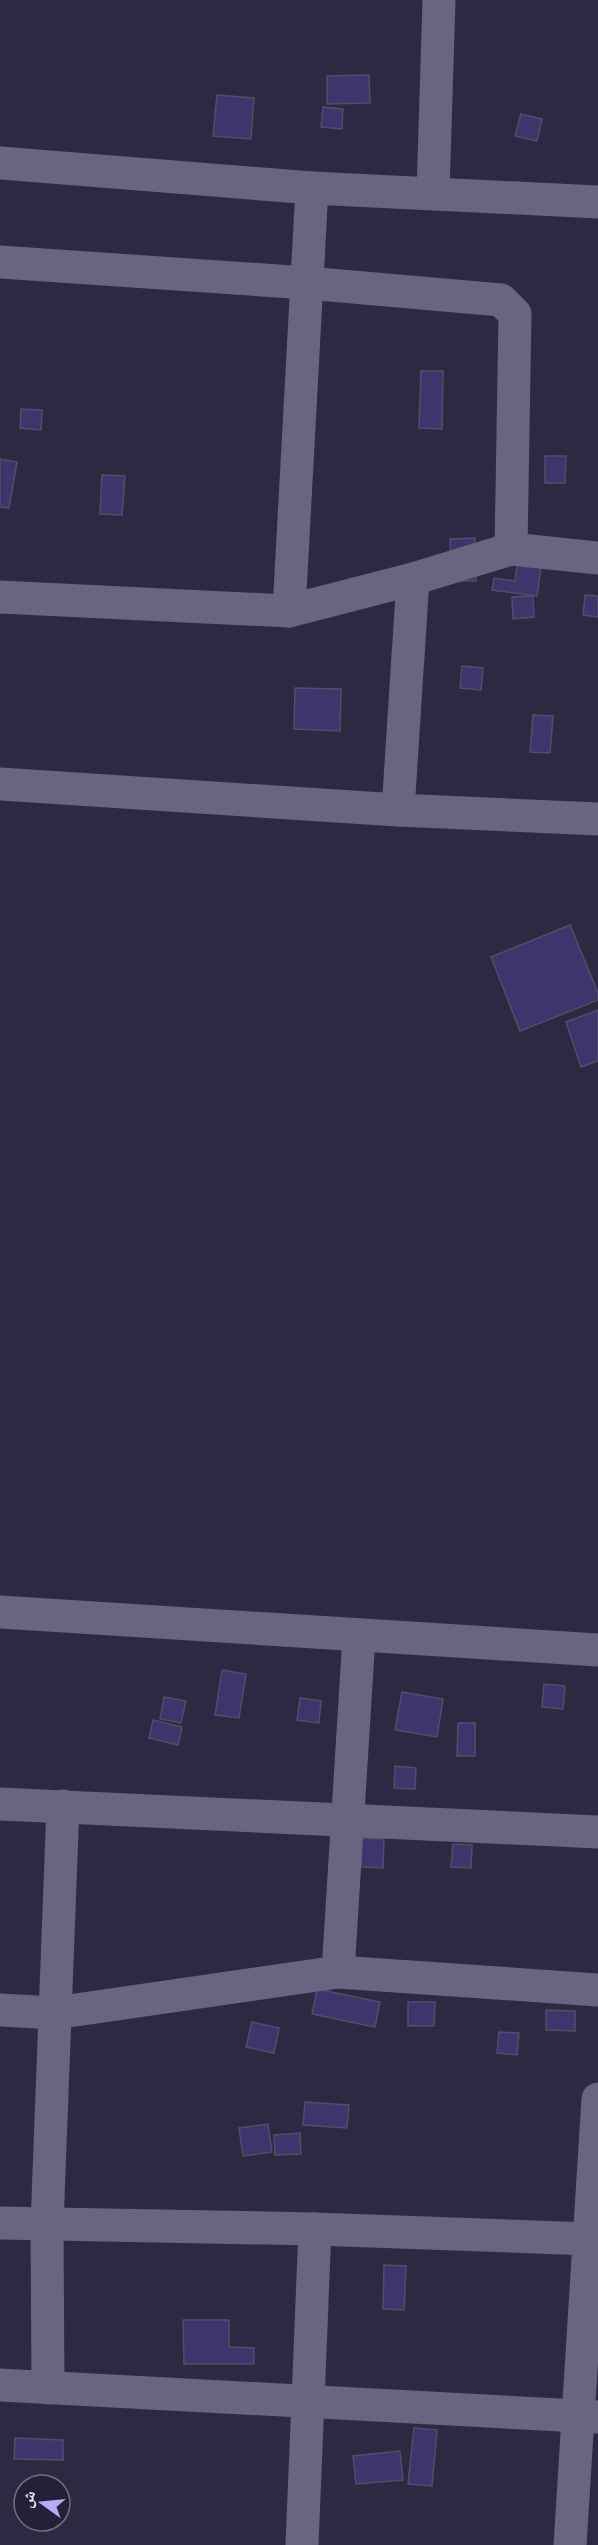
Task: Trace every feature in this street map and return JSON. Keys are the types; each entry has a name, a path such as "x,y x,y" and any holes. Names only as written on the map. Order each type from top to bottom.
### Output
{"street":[{"path":"433,194 439,0"},
{"path":"0,164 312,188 598,202"},
{"path":"289,611 312,188"},
{"path":"0,262 307,283 501,300 509,305 515,314 511,549"},
{"path":"0,597 289,611 413,579 511,549 598,558"},
{"path":"398,810 413,579"},
{"path":"0,784 398,810 598,819"},
{"path":"0,1612 359,1637 598,1650"},
{"path":"338,1972 359,1637"},
{"path":"0,1804 598,1832"},
{"path":"48,2388 47,2225 63,1806"},
{"path":"0,2010 55,2013 338,1972 598,1989"},
{"path":"570,2545 588,2417 590,2239 598,2099"},
{"path":"0,2223 315,2229 590,2239"},
{"path":"302,2545 315,2229"},
{"path":"0,2385 588,2417"}],"building":[{"path":"369,75 370,103 327,104 327,76"},
{"path":"217,95 254,98 251,139 213,136"},
{"path":"323,107 343,109 342,129 321,127"},
{"path":"521,114 542,119 537,141 515,136"},
{"path":"421,371 443,371 442,429 419,428"},
{"path":"21,409 42,410 41,430 20,428"},
{"path":"545,456 566,456 565,483 545,483"},
{"path":"0,459 17,462 9,508 0,507"},
{"path":"102,475 125,476 122,515 100,514"},
{"path":"521,537 545,540 537,596 492,590 494,578 515,581"},
{"path":"475,538 476,581 451,581 450,539"},
{"path":"585,595 598,596 598,617 583,615"},
{"path":"533,596 534,617 513,619 512,597"},
{"path":"462,666 483,668 481,690 460,688"},
{"path":"295,688 341,689 340,731 294,729"},
{"path":"533,715 553,716 550,753 530,752"},
{"path":"570,925 598,993 598,1000 520,1031 491,957"},
{"path":"598,1010 598,1061 581,1067 566,1022"},
{"path":"222,1670 246,1674 239,1718 215,1715"},
{"path":"544,1684 565,1686 563,1709 542,1707"},
{"path":"402,1692 443,1699 437,1737 395,1730"},
{"path":"164,1697 186,1701 181,1723 160,1719"},
{"path":"300,1698 321,1701 319,1723 297,1720"},
{"path":"153,1720 182,1727 178,1745 149,1738"},
{"path":"458,1723 475,1723 475,1756 457,1756"},
{"path":"395,1766 416,1768 415,1789 394,1788"},
{"path":"362,1838 384,1839 383,1868 361,1867"},
{"path":"453,1844 472,1845 471,1868 451,1867"},
{"path":"317,1989 380,2002 375,2027 312,2014"},
{"path":"408,2002 435,2002 434,2026 408,2026"},
{"path":"546,2010 575,2011 575,2031 546,2030"},
{"path":"252,2022 279,2028 274,2053 246,2047"},
{"path":"499,2032 519,2033 517,2055 497,2053"},
{"path":"305,2102 349,2105 347,2128 303,2125"},
{"path":"268,2124 272,2152 243,2156 239,2128"},
{"path":"300,2133 301,2154 275,2155 274,2135"},
{"path":"384,2265 406,2266 404,2310 383,2309"},
{"path":"183,2320 229,2320 229,2347 254,2348 254,2364 184,2364"},
{"path":"414,2428 437,2430 432,2486 408,2484"},
{"path":"15,2438 63,2440 63,2460 14,2459"},
{"path":"400,2451 403,2480 356,2484 353,2456"}]}
